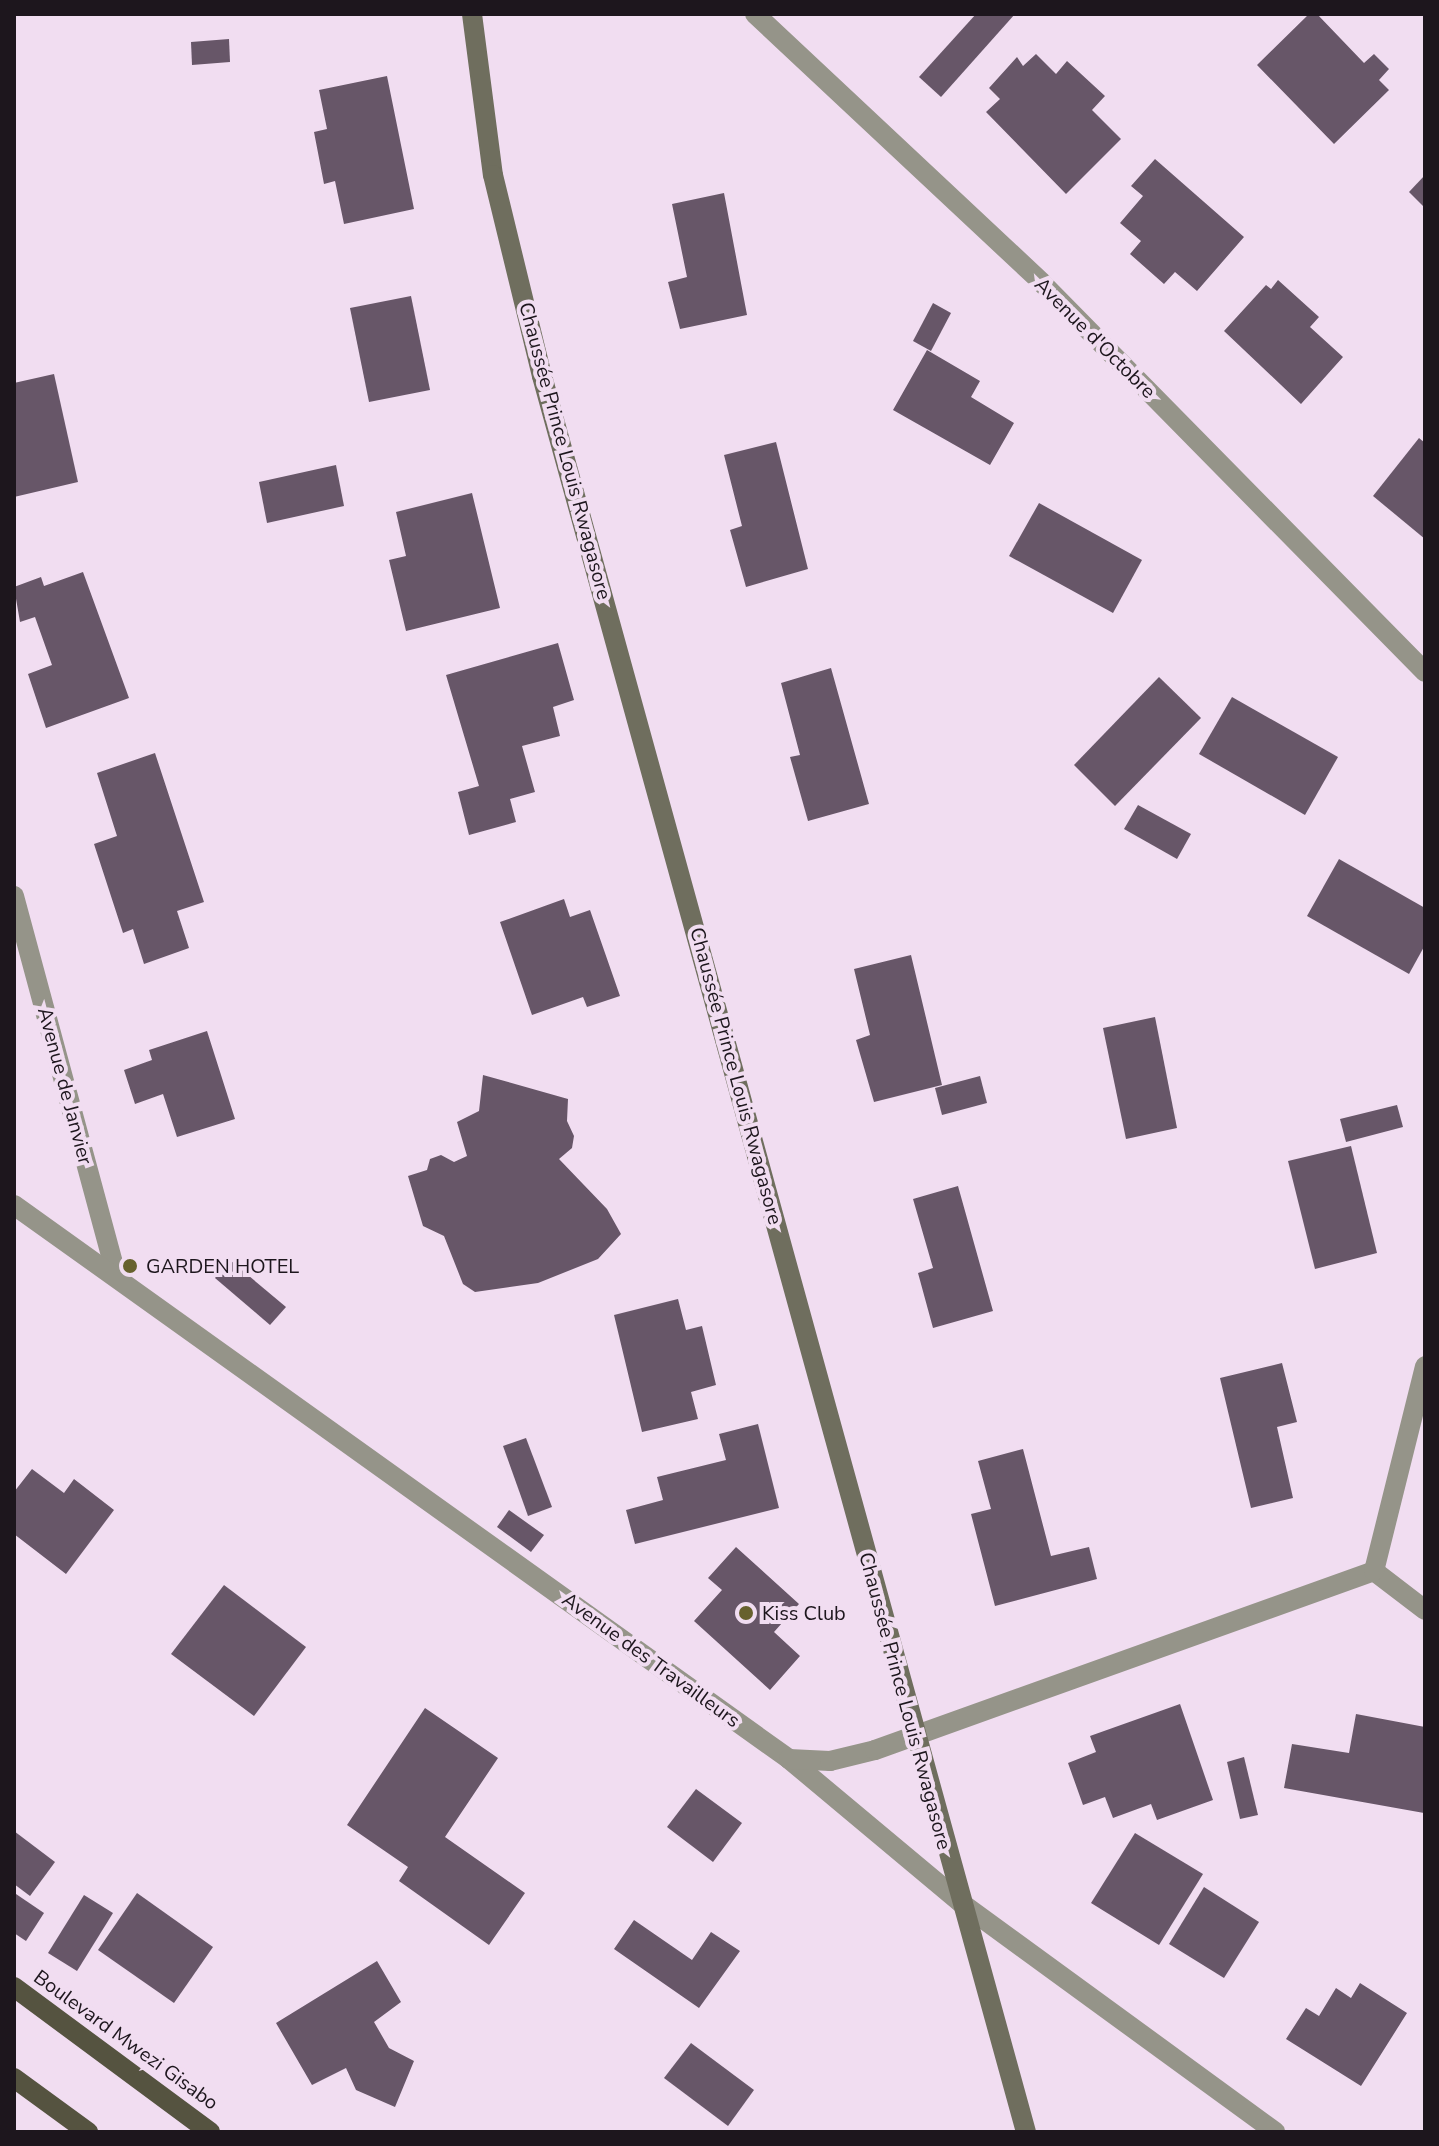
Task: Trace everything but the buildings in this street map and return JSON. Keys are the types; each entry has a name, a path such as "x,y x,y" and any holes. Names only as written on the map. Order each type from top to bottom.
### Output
{"main road":[{"name":"Boulevard Mwezi Gisabo","path":"14,1987 210,2132"},
{"path":"14,2078 88,2132"}],"street":[{"name":"Chaussée Prince Louis Rwagasore","path":"472,14 493,175 542,376 960,1902 1026,2132"},
{"name":"Avenue d'Octobre","path":"755,14 1042,283 1425,672"},
{"name":"Avenue de Janvier","path":"14,896 117,1277"},
{"name":"Avenue des Travailleurs","path":"14,1205 789,1759 960,1902 1275,2132"},
{"path":"1374,1571 1425,1366"},
{"path":"789,1759 830,1761 1374,1571"},
{"path":"1374,1571 1425,1610"}],"place":[{"name":"GARDEN HOTEL","path":"130,1266"},
{"name":"Kiss Club","path":"746,1613"}]}
